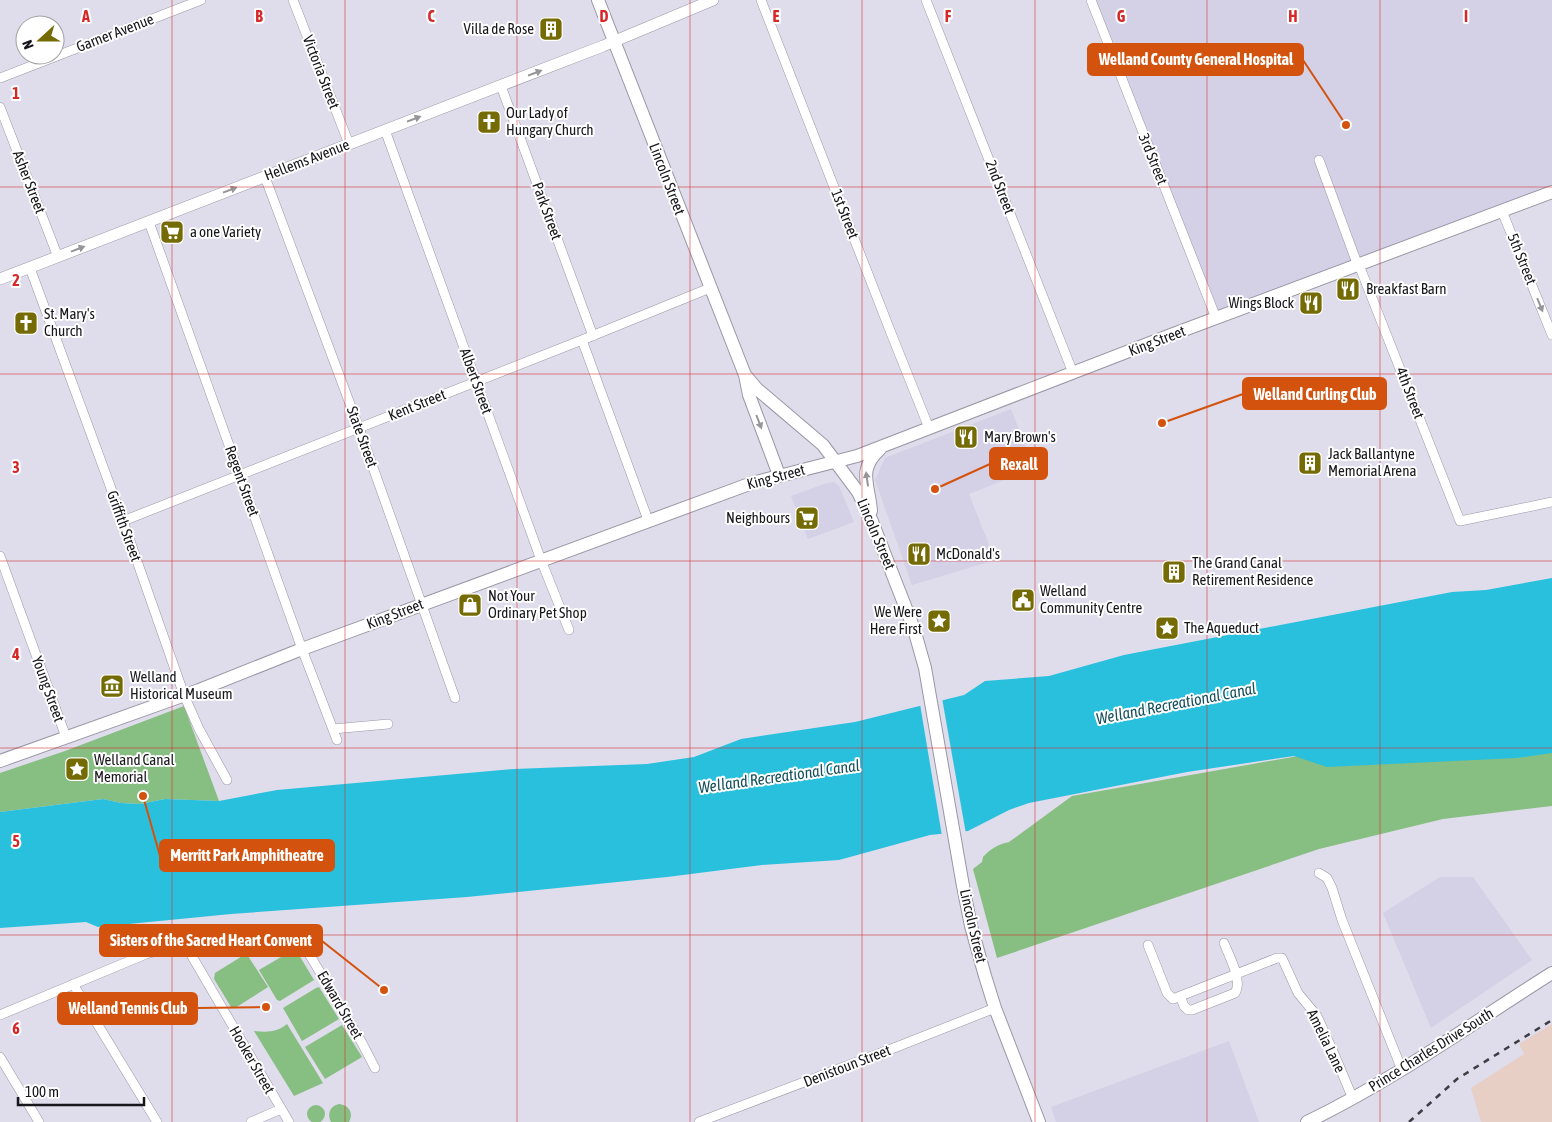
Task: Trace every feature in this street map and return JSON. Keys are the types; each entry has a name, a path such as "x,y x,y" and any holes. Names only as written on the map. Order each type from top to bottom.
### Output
{"main road":[{"name":"Lincoln Street","path":"598,0 745,375 762,393 823,445 858,492 872,519 922,655 971,926 995,1008 1039,1122"},
{"name":"King Street","path":"0,761 184,695 421,604 648,520 752,483 884,446 1216,318 1552,192"},
{"path":"745,375 749,395 779,475"},
{"path":"872,519 866,472 870,459 884,446"},
{"name":"Prince Charles Drive South","path":"1307,1122 1353,1099 1402,1070 1552,973"}],"street":[{"name":"Garner Avenue","path":"0,78 201,0"},
{"name":"Victoria Street","path":"293,0 349,144"},
{"name":"Hellems Avenue","path":"0,279 614,42 713,0"},
{"name":"1st Street","path":"762,0 890,333 929,428"},
{"name":"2nd Street","path":"926,0 1073,373"},
{"name":"3rd Street","path":"1091,0 1216,318"},
{"name":"Park Street","path":"501,86 592,336"},
{"name":"Asher Street","path":"0,107 58,257"},
{"name":"Albert Street","path":"385,130 540,560 569,630"},
{"name":"4th Street","path":"1319,160 1358,265 1460,521 1552,502"},
{"name":"State Street","path":"265,177 359,428 455,698"},
{"name":"5th Street","path":"1502,211 1552,335"},
{"name":"Regent Street","path":"149,222 336,740"},
{"name":"Griffith Street","path":"30,268 123,521 184,695 202,734 227,780"},
{"name":"Kent Street","path":"123,521 710,288"},
{"path":"582,340 648,520"},
{"name":"Young Street","path":"0,556 66,737"},
{"path":"332,729 388,724"},
{"path":"1319,873 1327,878 1332,888 1342,920 1402,1070"},
{"name":"Edward Street","path":"0,1015 146,954 186,946 275,936 294,938 300,941 319,970 375,1068"},
{"path":"1180,996 1188,1010 1235,993 1238,985 1236,974 1224,943"},
{"path":"1148,945 1168,995 1173,999 1236,974"},
{"name":"Hooker Street","path":"186,946 290,1122"},
{"name":"Amelia Lane","path":"1236,974 1277,958 1282,958 1298,993 1317,1016 1336,1056 1353,1099"},
{"path":"73,984 157,1122"},
{"name":"Denistoun Street","path":"699,1122 907,1044 995,1008"},
{"path":"0,1057 39,1122"},
{"path":"251,1122 282,1109"}],"shaded area":[{"path":"1091,0 1552,0 1552,192 1216,318"},
{"path":"1011,409 1034,468 969,494 995,560 912,585 875,480 885,458"},
{"path":"834,482 839,486 854,522 808,539 791,496"},
{"path":"1440,877 1473,877 1532,960 1431,1028 1383,913"},
{"path":"1552,1024 1552,1122 1481,1122 1471,1088 1524,1054 1519,1044"},
{"path":"1229,1041 1259,1122 1056,1122 1051,1107"}],"green space":[{"path":"184,706 219,801 165,799 140,804 121,803 103,799 0,812 0,773 65,751"},
{"path":"1552,711 1552,806 1443,819 1319,849 997,958 973,869 982,862 983,857 992,849 1009,842 1072,796"},
{"path":"296,950 314,980 280,1001 277,1000 259,970"},
{"path":"244,955 248,956 268,987 235,1008 231,1007 214,979 215,973"},
{"path":"319,987 339,1019 302,1041 283,1008"},
{"path":"287,1024 323,1083 294,1096 254,1031 267,1032"},
{"path":"342,1025 362,1057 325,1079 305,1047"},
{"path":"339,1104 350,1110 349,1122 331,1122 330,1111"},
{"path":"316,1105 322,1108 325,1114 322,1120 316,1123 310,1120 307,1114 310,1108"}],"water":[{"name":"Welland Recreational Canal","path":"1552,578 1552,753 1517,758 1327,767 1294,756 1187,772 1029,803 1009,810 968,831 930,835 839,860 762,865 667,877 467,897 231,914 98,927 86,922 0,928 0,812 103,799 121,803 140,804 165,799 219,801 277,790 514,769 647,764 694,757 741,739 855,722 964,695 985,681 1049,676 1124,655 1452,592 1486,590"}],"pier":[{"path":"942,698 966,834 942,836 920,704"}],"railway":[{"path":"1409,1122 1457,1079 1552,1020"}],"place":[{"name":"Villa de Rose","path":"551,29"},
{"name":"Our Lady of Hungary Church","path":"489,122"},
{"name":"Welland County General Hospital","path":"1346,125"},
{"name":"a one Variety","path":"172,232"},
{"name":"Breakfast Barn","path":"1348,289"},
{"name":"Wings Block","path":"1311,303"},
{"name":"St. Mary's Church","path":"26,323"},
{"name":"Welland Curling Club","path":"1162,423"},
{"name":"Mary Brown's","path":"966,437"},
{"name":"Jack Ballantyne Memorial Arena","path":"1310,463"},
{"name":"Rexall","path":"935,489"},
{"name":"Neighbours","path":"807,518"},
{"name":"McDonald's","path":"919,554"},
{"name":"The Grand Canal Retirement Residence","path":"1174,572"},
{"name":"Welland Community Centre","path":"1023,600"},
{"name":"Not Your Ordinary Pet Shop","path":"470,605"},
{"name":"We Were Here First","path":"939,621"},
{"name":"The Aqueduct","path":"1167,628"},
{"name":"Welland Historical Museum","path":"112,686"},
{"name":"Welland Canal Memorial","path":"77,769"},
{"name":"Merritt Park Amphitheatre","path":"143,796"},
{"name":"Sisters of the Sacred Heart Convent","path":"384,990"},
{"name":"Welland Tennis Club","path":"266,1007"}]}
